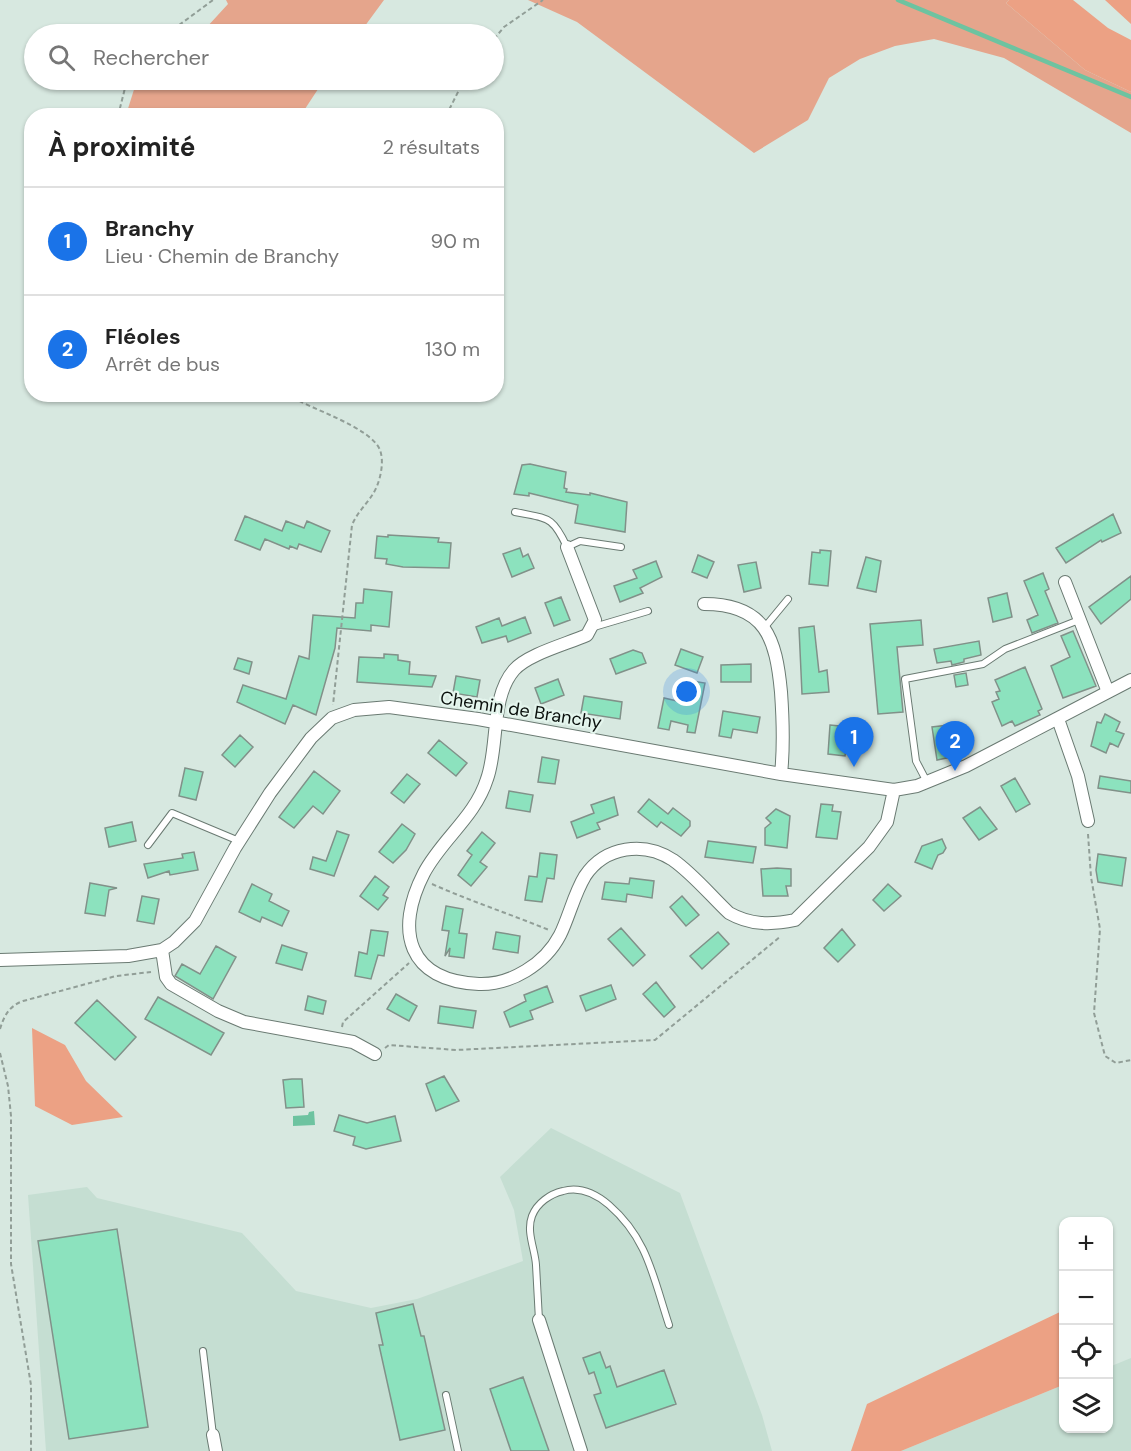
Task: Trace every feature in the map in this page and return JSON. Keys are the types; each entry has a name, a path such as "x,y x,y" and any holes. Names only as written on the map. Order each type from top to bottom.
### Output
{"street":[{"path":"567,547 595,621 594,627 587,635 523,662 513,671 503,691 488,777 479,800 422,879 409,927 415,957 429,971 445,979 480,984 507,980 535,965 560,935 585,877 597,863 608,855 640,848 674,861 729,913 738,918 755,923 795,920 816,901 881,830 891,811 894,790"},
{"path":"1065,582 1108,692"},
{"path":"704,604 732,607 748,614 765,628 777,654 785,739 781,774"},
{"name":"Chemin de Branchy","path":"0,960 128,956 162,950 182,935 195,921 239,841 270,793 311,738 332,718 354,710 388,707 498,722 781,774 894,790 927,783 1058,719 1131,680"},
{"path":"1058,719 1078,776 1088,822"},
{"path":"162,950 165,970 171,984 244,1022 352,1042 375,1054"},
{"path":"538,1320 581,1451"},
{"path":"213,1435 216,1451"}],"lane":[{"path":"515,512 550,520 557,526 567,547 580,541 621,547"},
{"path":"765,628 788,599"},
{"path":"594,627 648,611"},
{"path":"927,783 916,761 905,679 983,664 1005,650 1079,620"},
{"path":"148,845 172,813 239,841"},
{"path":"538,1320 536,1262 530,1230 532,1216 543,1201 551,1195 576,1189 600,1198 635,1231 669,1325"},
{"path":"203,1351 213,1435"},
{"path":"447,1395 458,1451"}],"path":[{"path":"181,24 213,0"},
{"path":"504,27 543,0"},
{"path":"120,108 124,90"},
{"path":"450,108 459,90"},
{"path":"302,402 368,436 380,450 382,469 377,485 356,514 352,525 332,718"},
{"path":"1088,822 1091,877 1100,929 1094,1013 1105,1056 1116,1063 1131,1060"},
{"path":"422,879 474,903 517,916 560,935"},
{"path":"375,1054 389,1045 456,1050 655,1040 746,967 795,920"},
{"path":"339,1040 343,1022 415,957"},
{"path":"0,1029 4,1015 14,1004 22,1001 116,976 165,970"},
{"path":"0,1053 8,1086 11,1116 12,1264 31,1385 31,1451"}],"shaded area":[{"path":"226,0 384,0 366,24 210,24 228,4"},
{"path":"528,0 1009,0 1006,3 1085,70 1131,92 1131,133 1004,58 934,39 895,46 860,59 829,78 808,120 754,153 577,22"},
{"path":"1009,0 1073,0 1108,28 1131,40 1131,92 1085,70 1006,3"},
{"path":"1105,0 1131,0 1131,24"},
{"path":"134,90 317,90 306,108 128,108"},
{"path":"32,1028 65,1045 86,1081 123,1117 72,1125 35,1106"},
{"path":"314,1111 315,1125 293,1126 293,1116 308,1115 309,1112"},
{"path":"551,1128 680,1193 762,1415 772,1451 46,1451 28,1195 87,1187 97,1198 242,1233 296,1291 371,1308 417,1299 523,1261 514,1210 500,1177"},
{"path":"1059,1312 1059,1387 901,1451 851,1451 867,1404"},
{"path":"1131,1358 1131,1451 901,1451 1059,1387 1059,1433 1113,1433 1113,1365"}],"building":[{"path":"530,464 566,472 564,488 567,489 566,492 590,495 590,493 627,502 625,532 575,523 578,505 529,493 529,496 514,494 522,465"},
{"path":"1113,514 1121,533 1102,542 1101,540 1066,563 1056,548"},
{"path":"245,516 282,531 286,521 304,528 307,521 330,531 321,552 299,544 297,549 290,546 289,549 265,539 260,550 235,540"},
{"path":"388,535 439,538 438,542 451,543 449,568 403,567 386,564 387,559 375,558 377,536 388,537"},
{"path":"520,548 523,557 528,554 534,568 512,577 503,554"},
{"path":"820,550 831,551 828,586 809,584 812,552 820,553"},
{"path":"698,555 714,562 707,578 692,572"},
{"path":"866,557 881,561 876,592 857,588"},
{"path":"656,561 662,577 640,588 643,593 620,602 614,586 637,578 633,570"},
{"path":"756,562 761,588 744,592 738,565"},
{"path":"1043,573 1049,589 1045,591 1058,623 1032,633 1027,620 1038,615 1024,581"},
{"path":"1131,576 1131,599 1101,624 1089,607"},
{"path":"364,589 392,592 389,627 371,625 371,631 337,628 335,648 316,715 293,705 285,724 237,702 243,685 286,699 299,656 309,659 313,615 355,618 356,603 363,603"},
{"path":"1007,593 1012,617 993,622 988,598"},
{"path":"561,597 570,620 554,626 545,603"},
{"path":"525,617 531,633 508,642 506,636 482,643 476,627 499,618 502,626"},
{"path":"921,620 923,645 897,647 903,712 878,714 870,624"},
{"path":"814,626 819,672 827,670 829,692 802,694 799,628"},
{"path":"1073,631 1096,686 1063,698 1051,666 1070,657 1061,636"},
{"path":"979,641 981,655 952,665 951,661 937,663 934,649"},
{"path":"681,649 703,657 697,673 675,665"},
{"path":"633,650 642,653 646,663 616,674 610,659"},
{"path":"384,654 398,655 398,660 410,662 409,674 436,676 432,687 357,682 359,657 384,658"},
{"path":"238,658 252,662 249,674 234,669"},
{"path":"751,664 751,682 721,682 721,665"},
{"path":"1025,667 1042,709 1038,711 1040,715 1015,726 1012,721 1002,726 992,702 999,699 996,692 1000,691 995,680"},
{"path":"966,673 968,685 956,687 954,675"},
{"path":"456,676 480,680 477,697 453,693"},
{"path":"558,679 564,695 541,704 535,688"},
{"path":"692,681 705,683 695,733 687,732 688,725 671,721 669,730 658,728 664,698 690,704"},
{"path":"584,696 622,702 620,719 581,713"},
{"path":"723,711 760,717 757,733 733,729 731,738 719,736"},
{"path":"1105,714 1120,722 1116,731 1124,734 1118,747 1110,743 1106,753 1091,746 1097,722 1101,723"},
{"path":"957,724 961,755 937,760 932,727"},
{"path":"830,725 849,727 845,756 828,754"},
{"path":"240,735 253,747 235,767 222,755"},
{"path":"439,740 467,763 456,776 428,753"},
{"path":"542,757 559,760 555,784 538,782"},
{"path":"185,768 203,772 196,800 179,796"},
{"path":"314,771 340,791 323,814 313,806 294,828 279,817"},
{"path":"407,774 420,784 404,803 391,793"},
{"path":"1100,776 1131,781 1131,793 1098,788"},
{"path":"1015,778 1030,804 1016,812 1001,786"},
{"path":"509,791 533,795 530,812 506,808"},
{"path":"614,797 618,815 597,823 600,829 577,838 571,822 594,813 591,805"},
{"path":"649,799 668,814 673,808 690,821 690,826 681,836 661,822 657,827 638,812"},
{"path":"821,804 833,805 832,811 841,812 837,839 816,837"},
{"path":"980,807 997,829 979,840 963,818"},
{"path":"776,809 790,816 787,848 765,845 765,828 771,823 766,818"},
{"path":"132,822 136,841 109,847 105,828"},
{"path":"402,824 415,834 406,850 393,863 379,852"},
{"path":"337,831 349,835 334,876 310,869 313,857 326,861"},
{"path":"482,832 495,843 480,862 487,867 471,886 458,875 472,855 467,851"},
{"path":"942,839 946,848 938,855 932,869 915,862 922,846"},
{"path":"708,841 756,847 753,863 705,857"},
{"path":"194,852 198,870 170,875 169,871 148,878 144,864 183,858 182,854"},
{"path":"540,853 557,855 554,879 547,878 542,902 525,900 529,876 537,877"},
{"path":"1098,854 1126,858 1122,886 1098,882 1096,870"},
{"path":"761,869 791,869 791,886 786,886 788,896 763,896"},
{"path":"375,876 389,887 383,895 388,898 378,910 360,896"},
{"path":"630,878 654,881 652,898 627,894 626,902 602,899 605,882 629,884"},
{"path":"90,883 117,888 109,890 105,916 85,913"},
{"path":"252,884 272,894 269,901 289,911 282,926 262,917 260,922 239,912"},
{"path":"888,884 901,896 884,911 873,900"},
{"path":"142,896 159,899 154,924 137,921"},
{"path":"682,896 699,915 686,926 670,907"},
{"path":"446,906 463,909 459,933 467,934 464,958 449,956 450,948 445,956 449,931 442,930"},
{"path":"621,928 645,955 633,966 608,939"},
{"path":"842,929 855,945 838,962 824,948"},
{"path":"371,930 388,932 384,956 378,955 371,979 355,976 359,952 367,954"},
{"path":"496,932 520,936 518,953 493,949"},
{"path":"718,932 729,944 702,969 690,956"},
{"path":"282,945 307,953 302,970 276,963"},
{"path":"216,946 236,957 213,999 175,976 182,964 200,974"},
{"path":"656,982 675,1007 664,1017 643,994"},
{"path":"611,985 616,999 586,1011 580,996"},
{"path":"547,986 553,1002 530,1011 533,1019 510,1027 504,1012 526,1001 524,995"},
{"path":"396,994 417,1006 409,1021 387,1009"},
{"path":"308,996 326,1001 323,1014 305,1010"},
{"path":"158,997 224,1033 211,1055 145,1019"},
{"path":"97,1000 136,1037 115,1060 75,1023"},
{"path":"440,1006 476,1011 473,1028 438,1023"},
{"path":"444,1076 459,1101 436,1111 426,1084"},
{"path":"302,1079 304,1107 286,1108 283,1080"},
{"path":"339,1115 367,1123 395,1116 401,1141 366,1149 353,1145 355,1137 334,1131"},
{"path":"117,1229 148,1427 69,1439 38,1241"},
{"path":"413,1304 421,1336 424,1336 445,1430 400,1440 379,1345 383,1345 376,1313"},
{"path":"600,1352 606,1368 610,1366 617,1387 664,1370 676,1404 606,1428 594,1395 601,1393 594,1372 589,1374 583,1358"},
{"path":"523,1377 549,1451 511,1451 490,1389"}],"waterway":[{"path":"898,0 1131,97"}],"place":[{"name":"Branchy","path":"854,767"},
{"name":"Fléoles","path":"955,771"}]}
